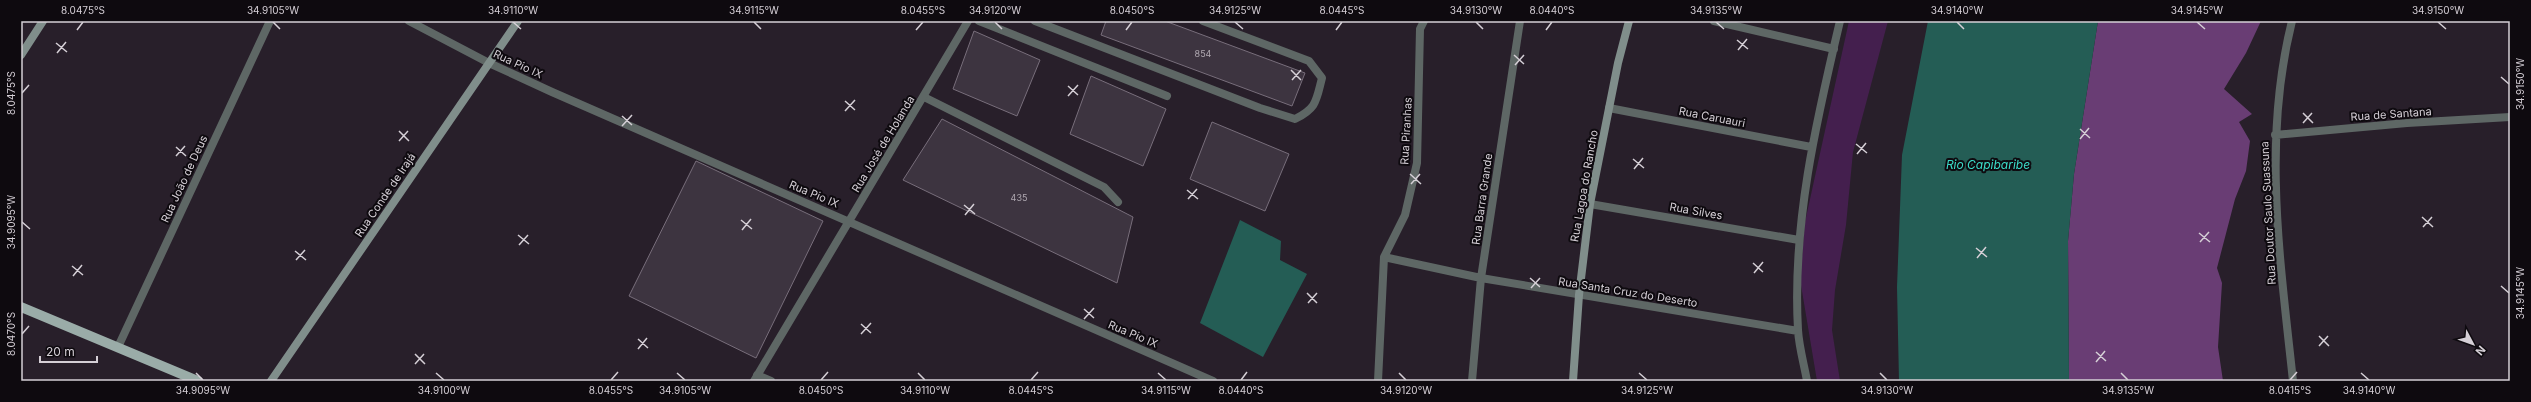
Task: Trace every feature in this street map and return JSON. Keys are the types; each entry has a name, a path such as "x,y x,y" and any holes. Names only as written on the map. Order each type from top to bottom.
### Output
{"main road":[{"path":"21,55 43,21"},
{"name":"Rua Conde de Irajá","path":"271,381 518,21"},
{"name":"Rua Lagoa do Rancho","path":"1574,381 1579,295 1590,204 1609,108 1629,21"},
{"path":"21,307 198,381"}],"street":[{"name":"Rua João de Deus","path":"118,347 270,21"},
{"name":"Rua Pio IX","path":"409,21 488,63 1214,381"},
{"name":"Rua José de Holanda","path":"755,378 968,21"},
{"path":"979,21 1167,96"},
{"path":"1035,21 1260,108 1295,119 1309,112 1316,100 1322,78 1309,60 1203,21"},
{"name":"Rua Piranhas","path":"1378,381 1384,257 1405,215 1417,163 1420,29 1424,21"},
{"name":"Rua Barra Grande","path":"1472,381 1481,278 1520,21"},
{"path":"1714,21 1834,49"},
{"path":"1807,381 1798,331 1799,240 1811,147 1840,21"},
{"name":"Rua Doutor Saulo Suassuna","path":"2292,21 2282,62 2275,135 2282,281 2293,381"},
{"path":"924,97 1104,187 1118,202"},
{"name":"Rua Caruauri","path":"1609,108 1811,147"},
{"name":"Rua de Santana","path":"2275,135 2407,123 2510,117"},
{"name":"Rua Silves","path":"1590,204 1799,240"},
{"name":"Rua Santa Cruz do Deserto","path":"1384,257 1481,278 1798,331"},
{"path":"755,378 771,381"}],"shaded area":[{"path":"1849,21 1888,21 1853,152 1846,225 1835,290 1832,330 1840,381 1817,381 1800,279 1805,222"},
{"path":"2098,21 2261,21 2246,53 2224,89 2252,114 2239,122 2250,141 2246,171 2235,199 2217,268 2222,283 2218,347 2223,381 2069,381 2068,241 2074,174"}],"water":[{"name":"Rio Capibaribe","path":"1928,21 2098,21 2074,174 2068,241 2069,381 1899,381 1897,287 1902,155"},
{"path":"1240,220 1281,241 1280,260 1307,274 1263,357 1200,323"}],"building":[{"path":"1106,21 1165,21 1305,73 1292,106 1101,35"},
{"path":"974,31 1040,60 1017,116 953,89"},
{"path":"1091,76 1166,109 1143,166 1070,134"},
{"path":"942,119 1133,217 1117,283 903,180"},
{"path":"1212,122 1289,154 1265,211 1190,179"},
{"path":"696,161 823,221 756,358 629,296"}]}
